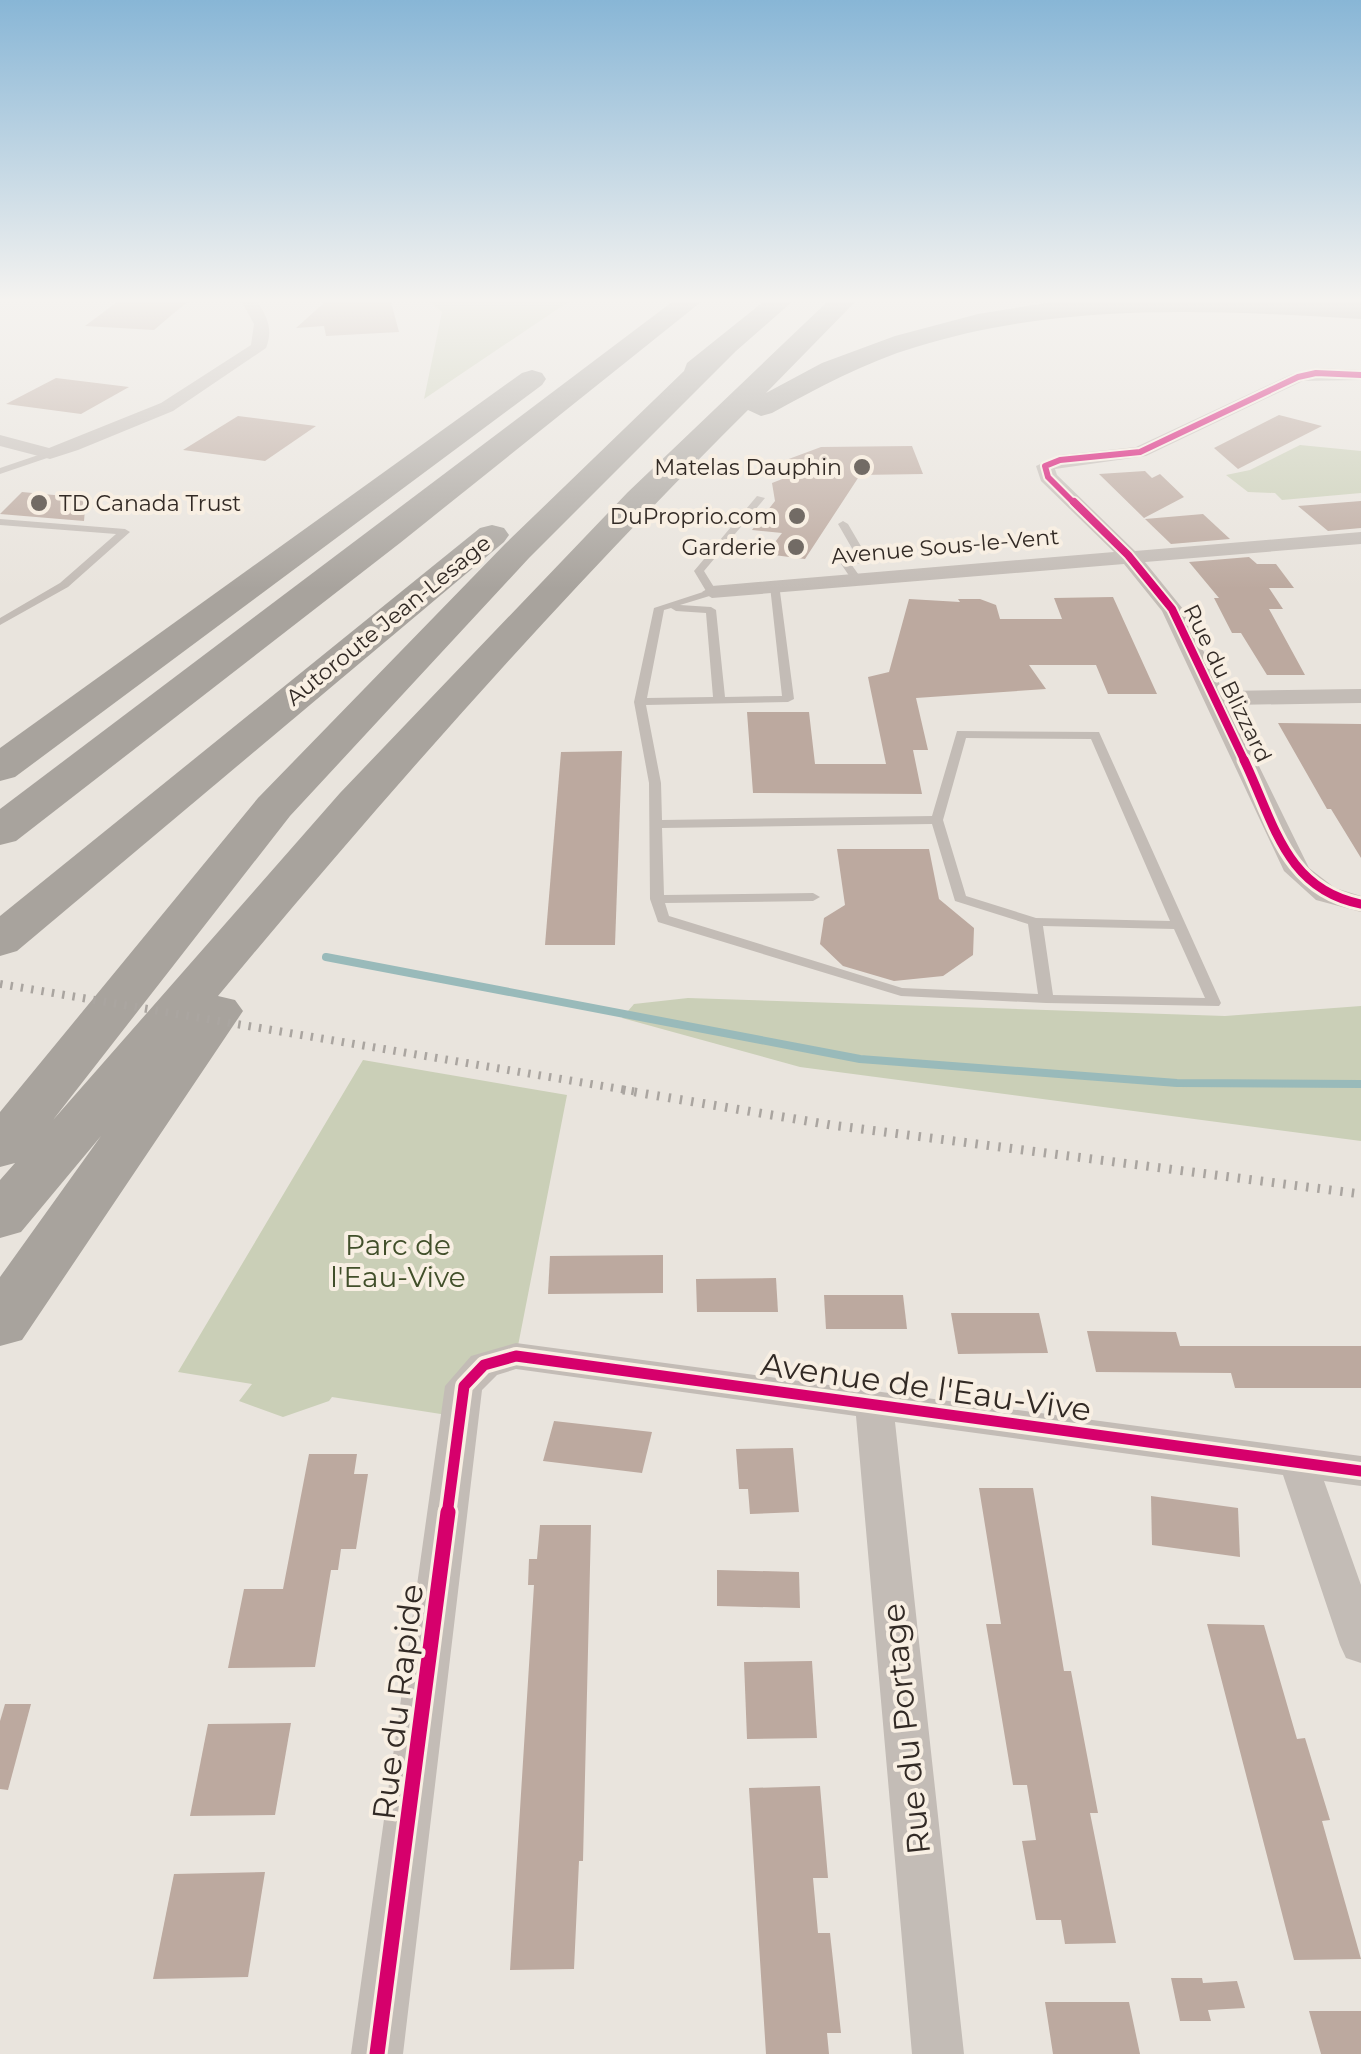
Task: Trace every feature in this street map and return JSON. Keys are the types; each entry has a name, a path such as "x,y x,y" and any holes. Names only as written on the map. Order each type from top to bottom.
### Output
{"highway":[{"path":"0,768 506,398"},
{"path":"0,831 565,398"},
{"name":"Autoroute Jean-Lesage","path":"0,942 662,398"},
{"path":"0,1149 274,807 440,630 673,398"},
{"path":"0,1218 267,902 431,720 640,499 744,398"},
{"path":"640,499 777,398"},
{"path":"0,1324 192,1046 431,720"}],"street":[{"path":"0,440 50,454 182,398"},
{"name":"Rue du Blizzard","path":"1254,398 1140,452 1060,460 1045,466 1048,477 1128,556 1181,624 1284,846 1312,888 1334,899 1361,904"},
{"name":"Avenue Sous-le-Vent","path":"712,592 1361,538"},
{"path":"1215,698 1361,696"},
{"name":"Avenue de l'Eau-Vive","path":"484,1366 516,1356 1361,1471"},
{"name":"Rue du Rapide","path":"377,2054 464,1386 484,1366"},
{"name":"Rue du Portage","path":"874,1405 938,2054"},
{"path":"1299,1465 1361,1645"}],"lane":[{"path":"0,471 50,454"},
{"path":"660,608 712,592 699,572 760,498"},
{"path":"0,522 125,532 64,585 0,622"},
{"path":"842,524 864,560 844,561 856,578"},
{"path":"640,702 788,699 774,586"},
{"path":"660,608 710,610 719,700"},
{"path":"660,608 640,702 654,783 657,899 663,919 901,992 1214,1002 1096,735 961,734 937,820 960,898 1035,922 1178,925"},
{"path":"656,824 937,820"},
{"path":"657,899 814,898"},
{"path":"1035,922 1046,998"}],"green space":[{"path":"1300,445 1361,451 1361,493 1282,500 1275,493 1248,492 1226,475 1250,470"},
{"path":"688,998 1225,1016 1361,1006 1361,1141 800,1067 622,1018 634,1004"},
{"name":"Parc de l'Eau-Vive","path":"363,1060 567,1095 516,1356 485,1365 460,1417 332,1397 283,1417 239,1401 252,1384 178,1372"}],"building":[{"path":"18,398 110,398 81,414 6,404"},
{"path":"1279,415 1322,426 1238,469 1214,448"},
{"path":"238,416 316,426 265,461 183,450"},
{"path":"912,446 923,474 860,475 805,559 766,554 782,533 752,530 775,501 772,483 790,476 786,460 821,447"},
{"path":"1145,471 1152,478 1160,474 1184,497 1144,518 1099,474"},
{"name":"TD Canada Trust","path":"22,492 86,498 84,521 0,514"},
{"path":"1361,501 1361,528 1328,531 1298,506"},
{"path":"1203,514 1230,539 1171,544 1145,519"},
{"path":"1249,557 1257,564 1276,564 1294,588 1269,588 1283,609 1269,609 1305,675 1267,675 1241,633 1232,633 1214,598 1219,598 1189,562"},
{"path":"1113,597 1157,694 1108,694 1096,665 1029,665 1046,689 916,698 928,750 913,750 922,794 753,793 747,712 809,712 815,764 886,764 868,677 889,672 909,599 980,599 996,605 1000,619 1062,619 1054,598"},
{"path":"1278,723 1361,724 1361,858 1331,809 1327,809"},
{"path":"622,751 615,945 545,945 561,752"},
{"path":"837,849 929,849 939,899 974,928 973,955 943,976 894,981 843,966 820,944 824,918 845,905"},
{"path":"663,1255 663,1293 548,1294 550,1256"},
{"path":"776,1278 778,1312 697,1312 696,1279"},
{"path":"824,1295 903,1295 907,1329 826,1329"},
{"path":"951,1313 1039,1313 1048,1353 958,1354"},
{"path":"1087,1331 1176,1332 1180,1346 1361,1346 1361,1388 1235,1388 1231,1373 1096,1372"},
{"path":"554,1421 652,1432 642,1473 543,1461"},
{"path":"793,1448 799,1512 750,1514 748,1489 739,1489 736,1449"},
{"path":"309,1454 357,1454 354,1474 368,1474 356,1549 341,1549 338,1570 331,1570 315,1667 228,1668 244,1589 283,1589"},
{"path":"979,1488 1033,1488 1064,1671 1071,1671 1098,1813 1090,1813 1116,1943 1065,1944 1061,1920 1036,1920 1022,1841 1036,1840 1027,1785 1013,1785 986,1624 1001,1624"},
{"path":"1151,1496 1238,1508 1240,1557 1152,1545"},
{"path":"540,1525 591,1525 583,1861 579,1861 574,1969 510,1970 534,1585 528,1585 529,1559 537,1559"},
{"path":"717,1570 799,1572 800,1608 717,1606"},
{"path":"1207,1624 1264,1625 1297,1739 1305,1738 1330,1820 1322,1821 1361,1959 1294,1960"},
{"path":"812,1661 817,1738 747,1739 744,1662"},
{"path":"5,1704 31,1704 8,1790 0,1789 0,1721"},
{"path":"291,1723 275,1815 190,1816 208,1724"},
{"path":"820,1786 828,1878 813,1878 818,1933 830,1933 841,2033 827,2033 829,2054 766,2054 749,1788"},
{"path":"265,1872 248,1977 153,1979 174,1874"},
{"path":"1171,1978 1202,1978 1203,1983 1237,1981 1245,2008 1208,2010 1211,2021 1180,2021"},
{"path":"1045,2002 1129,2002 1140,2054 1053,2054"},
{"path":"1309,2011 1361,2011 1361,2054 1321,2054"}],"waterway":[{"path":"326,957 860,1059 1177,1083 1361,1084"}],"railway":[{"path":"0,984 638,1092"},
{"path":"623,1090 831,1125 1361,1194"}],"cycle path":[{"path":"1254,398 1140,452 1060,460 1045,466 1048,477 1128,555 1172,609 1297,871 1326,894 1361,904"},
{"path":"377,2054 464,1386 484,1365 516,1356 1361,1471"}],"place":[{"name":"Matelas Dauphin","path":"862,467"},
{"name":"TD Canada Trust","path":"39,503"},
{"name":"DuProprio.com","path":"797,516"},
{"name":"Garderie","path":"796,547"}]}
